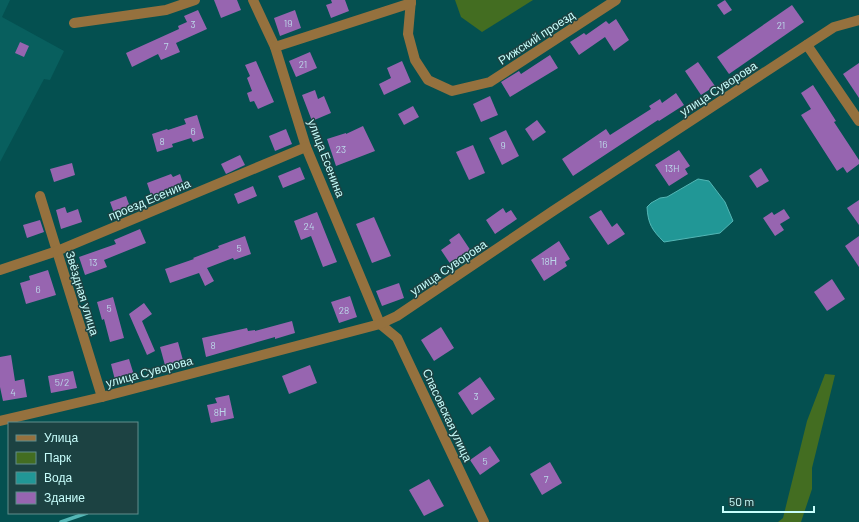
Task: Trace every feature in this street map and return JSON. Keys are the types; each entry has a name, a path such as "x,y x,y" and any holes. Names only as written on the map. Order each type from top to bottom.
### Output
{"street":[{"path":"74,23 166,10 195,0"},
{"name":"улица Есенина","path":"253,0 275,47 306,147 380,324"},
{"name":"Рижский проезд","path":"411,1 408,34 415,60 428,80 452,91 490,82 616,0"},
{"path":"275,47 411,1"},
{"name":"улица Суворова","path":"0,421 102,397 380,324 397,316 834,27 859,20"},
{"path":"807,45 859,121"},
{"name":"проезд Есенина","path":"0,270 57,251 306,147"},
{"name":"Звёздная улица","path":"40,196 102,397"},
{"name":"Спасовская улица","path":"380,324 397,338 484,522"}],"shaded area":[{"path":"0,0 10,0 2,17 64,51 50,80 44,79 0,162"}],"green space":[{"path":"455,0 533,0 482,32 461,17"},
{"path":"825,374 835,375 812,468 812,489 801,522 778,522 783,518 807,421"}],"water":[{"path":"698,179 709,181 725,202 733,221 720,233 664,242 651,226 648,218 647,207 660,198 667,197"}],"building":[{"path":"214,0 237,0 241,10 221,18"},
{"path":"331,0 345,0 349,11 331,18 326,5 332,3"},
{"path":"725,0 732,10 724,15 717,5"},
{"path":"792,5 804,22 729,74 717,57"},
{"path":"198,10 207,29 176,43 180,52 161,60 158,54 132,67 126,53 179,29 178,26 187,22 184,16"},
{"path":"295,10 301,28 280,36 274,18"},
{"path":"616,19 629,40 614,51 605,37 579,55 570,42 584,33 586,35 606,21 609,24"},
{"path":"20,42 29,46 24,57 15,53"},
{"path":"310,52 317,68 296,77 289,61"},
{"path":"550,55 558,68 510,97 501,82 519,71 521,74"},
{"path":"256,61 274,102 258,109 254,101 250,102 247,93 252,91 247,78 250,76 245,65"},
{"path":"402,61 411,82 384,95 379,84 391,78 387,68"},
{"path":"698,62 715,86 701,95 685,71"},
{"path":"859,63 859,98 843,74"},
{"path":"813,85 836,121 834,122 859,160 859,164 847,173 843,167 837,171 801,115 811,109 801,93"},
{"path":"315,90 318,99 324,96 331,113 312,121 302,95"},
{"path":"676,93 684,105 659,121 658,120 573,176 562,159 606,129 610,135 651,109 649,106 660,99 662,103"},
{"path":"490,96 498,115 481,122 473,104"},
{"path":"413,106 419,117 404,125 398,114"},
{"path":"197,115 204,138 193,142 191,138 172,144 173,147 157,152 152,134 186,124 184,119"},
{"path":"537,120 546,132 533,141 525,129"},
{"path":"363,126 375,151 336,166 327,139 346,134"},
{"path":"286,129 292,144 275,151 269,136"},
{"path":"506,130 519,156 502,165 489,138"},
{"path":"473,145 485,173 469,180 456,152"},
{"path":"679,150 690,166 685,169 688,174 669,186 655,165"},
{"path":"240,155 245,165 226,174 221,164"},
{"path":"72,163 75,175 54,182 50,169"},
{"path":"300,167 305,179 283,188 278,176"},
{"path":"761,168 769,181 757,188 749,176"},
{"path":"171,174 173,177 180,174 185,189 153,201 147,183"},
{"path":"253,186 257,196 238,204 234,194"},
{"path":"126,196 130,207 114,213 110,202"},
{"path":"859,200 859,225 847,208"},
{"path":"65,207 67,213 78,209 82,222 61,229 56,210"},
{"path":"503,208 506,213 511,210 517,219 495,234 486,220"},
{"path":"784,209 790,218 780,224 784,230 775,236 763,218 772,212 774,215"},
{"path":"601,210 612,227 617,223 625,234 608,245 589,217"},
{"path":"317,212 337,262 323,267 311,236 301,240 294,221"},
{"path":"374,217 391,256 372,263 356,224"},
{"path":"40,220 44,232 27,238 23,225"},
{"path":"140,229 146,243 104,260 107,267 85,275 79,257 116,244 114,240"},
{"path":"459,233 471,251 451,265 441,250 451,243 449,240"},
{"path":"245,236 251,254 234,260 233,258 207,268 214,281 205,286 199,273 170,283 165,269 194,259 193,258 219,248 218,246"},
{"path":"859,236 859,267 845,246"},
{"path":"559,241 570,259 565,262 567,266 544,281 531,260"},
{"path":"48,270 56,295 26,304 20,283 30,280 29,276"},
{"path":"832,279 845,299 827,311 814,292"},
{"path":"399,283 404,298 382,306 376,291"},
{"path":"350,296 357,317 339,323 331,302"},
{"path":"113,297 124,338 110,342 104,319 102,320 97,302"},
{"path":"144,303 152,314 142,321 155,351 147,355 129,314"},
{"path":"292,321 295,333 275,339 275,337 206,357 202,338 247,328 248,331 255,331"},
{"path":"441,327 454,348 434,361 421,340"},
{"path":"178,342 184,364 166,369 160,347"},
{"path":"11,355 15,381 24,379 27,397 3,401 0,387 0,357"},
{"path":"129,359 134,375 115,380 111,364"},
{"path":"310,365 317,383 289,394 282,376"},
{"path":"73,371 77,388 51,393 48,376"},
{"path":"480,377 495,399 472,415 458,393"},
{"path":"229,395 234,418 211,423 207,405 217,403 215,398"},
{"path":"490,446 500,461 480,475 470,460"},
{"path":"550,462 562,483 542,495 530,474"},
{"path":"429,479 444,506 424,516 409,490"}],"waterway":[{"path":"61,522 84,514"}]}
